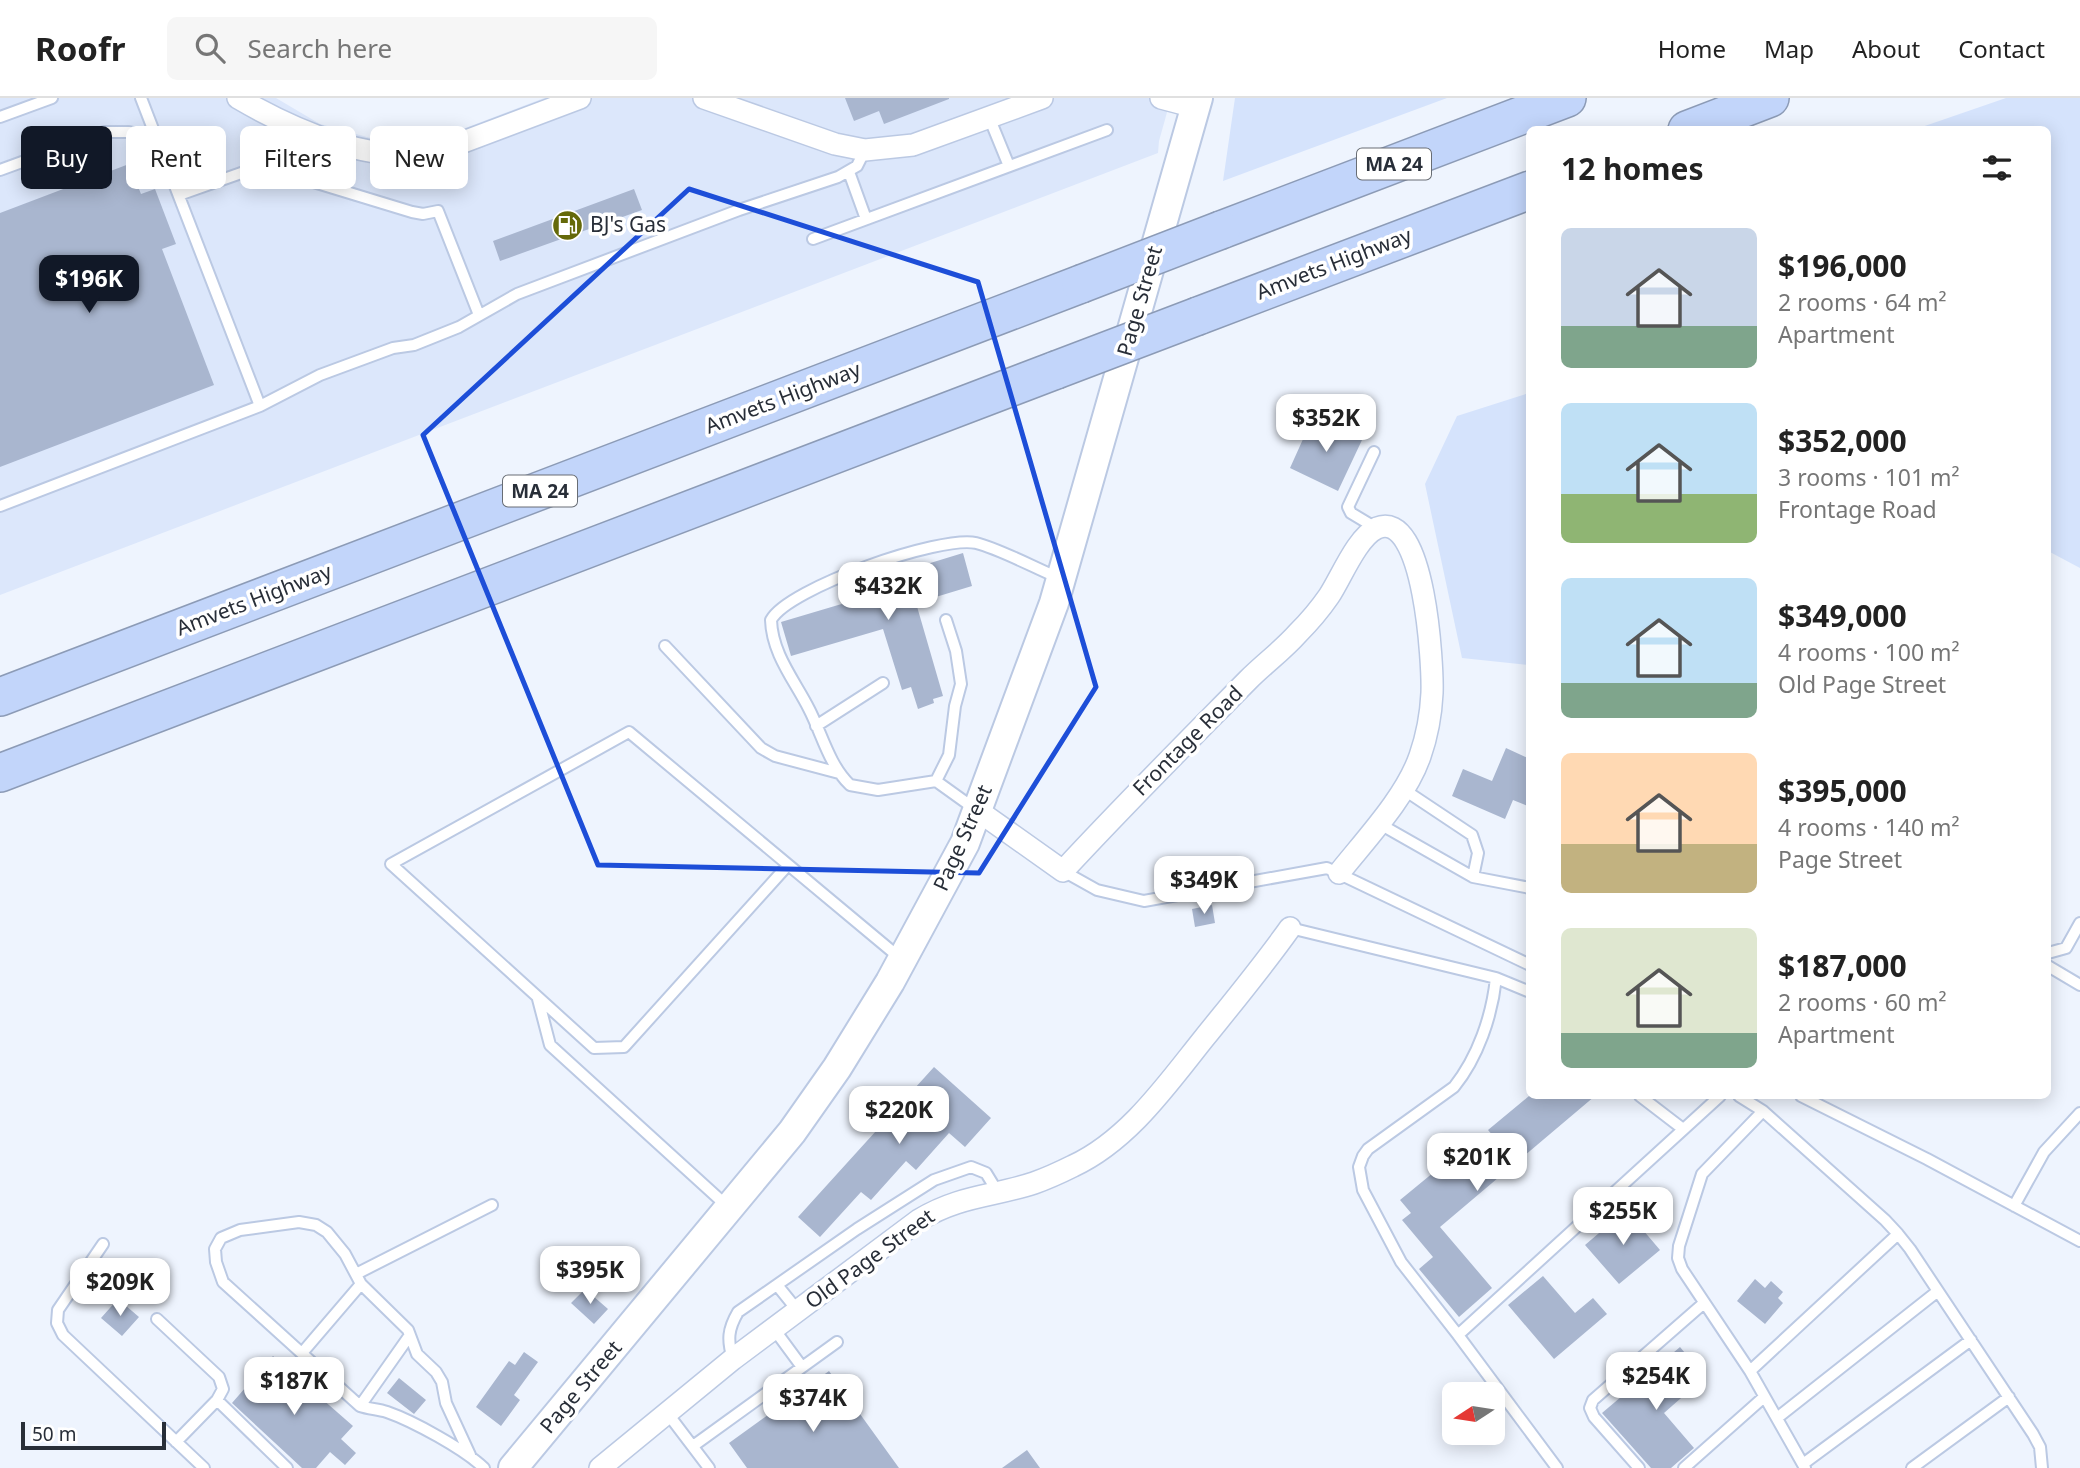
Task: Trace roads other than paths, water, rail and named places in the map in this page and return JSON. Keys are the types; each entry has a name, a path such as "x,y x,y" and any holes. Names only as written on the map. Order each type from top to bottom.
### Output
{"highway":[{"name":"Amvets Highway","path":"0,697 1567,98"},
{"path":"1698,126 1770,98"},
{"name":"Amvets Highway","path":"0,773 1526,192"}],"main road":[{"name":"Page Street","path":"519,1466 792,1132 837,1068 903,960 960,854 1062,579 1196,103"}],"street":[{"path":"238,98 309,134 359,148 403,155 442,150 580,98"},
{"path":"704,98 835,144 865,150 913,145 1042,98"},
{"path":"1161,98 1196,103"},
{"path":"1339,873 1403,789 1419,759 1427,732 1432,695 1432,655 1426,608 1412,553 1399,531 1387,525 1376,528"},
{"name":"Frontage Road","path":"1063,870 1111,818 1298,634 1328,598 1361,542 1376,528"},
{"path":"977,810 1063,870"},
{"name":"Old Page Street","path":"600,1468 733,1359 929,1215 958,1201 1034,1183 1077,1164 1112,1142 1156,1098 1290,928"}],"lane":[{"path":"0,117 52,98"},
{"path":"141,98 153,126"},
{"path":"989,117 1009,166"},
{"path":"814,239 1107,130"},
{"path":"0,170 104,132 126,132"},
{"path":"0,506 260,406 320,376 395,347 414,345 459,327 517,294 849,172 861,161 865,150"},
{"path":"179,195 261,166 412,212 423,214 438,211 479,315"},
{"path":"849,172 866,219"},
{"path":"177,189 260,406"},
{"path":"1374,452 1348,508 1351,513 1376,528"},
{"path":"977,810 936,781 878,790 850,785 839,773 808,707 787,674 771,621 776,613 824,582 850,571 952,542 976,543 1062,579"},
{"path":"936,781 949,755 955,706 960,690 956,651 947,620"},
{"path":"665,646 761,748 775,756 839,773"},
{"path":"816,726 883,683"},
{"path":"788,865 624,1047 594,1048 391,864 629,732 903,960"},
{"path":"1403,789 1472,835 1478,853 1473,877"},
{"path":"1378,823 1473,877 1526,887"},
{"path":"1063,870 1097,890 1143,901 1327,868 1526,963"},
{"path":"2051,952 2066,948 2080,923"},
{"path":"1290,928 1496,978 1526,990"},
{"path":"2051,968 2080,985"},
{"path":"1496,978 1494,999 1472,1063 1454,1087 1368,1149 1359,1167 1363,1190 1408,1273 1557,1468"},
{"path":"538,997 550,1045 730,1209"},
{"path":"1644,1099 1683,1129"},
{"path":"1458,1335 1717,1099"},
{"path":"1744,1099 1763,1111 1898,1234 2034,1434 2040,1447 2042,1468"},
{"path":"1807,1099 2080,1241"},
{"path":"1763,1111 1702,1174 1679,1246 1678,1258 1682,1269 1750,1371 1804,1466 1971,1340"},
{"path":"2014,1206 2044,1152 2080,1113"},
{"path":"733,1359 728,1343 730,1326 738,1312 857,1229 948,1173 971,1167 986,1173 997,1191"},
{"path":"302,1353 358,1279 492,1205"},
{"path":"470,1455 446,1403 442,1382 436,1372 417,1354 408,1329 358,1279 337,1242 327,1232 316,1225 299,1222 262,1225 221,1238 215,1250 223,1282 360,1406 390,1413 470,1455 484,1468"},
{"path":"1750,1371 1898,1234"},
{"path":"103,1244 58,1310 57,1323 63,1335 204,1468"},
{"path":"777,1285 798,1311"},
{"path":"1777,1418 1938,1291"},
{"path":"1639,1468 1594,1417 1590,1408 1593,1400 1704,1303"},
{"path":"157,1319 219,1377 223,1389 217,1400 176,1442"},
{"path":"774,1329 802,1367"},
{"path":"360,1406 410,1335"},
{"path":"694,1447 837,1342"},
{"path":"1684,1468 1764,1397"},
{"path":"1912,1468 2009,1397"},
{"path":"217,1400 287,1468"},
{"path":"668,1414 709,1468"}],"place":[{"name":"BJ's Gas","path":"567,225"}]}
